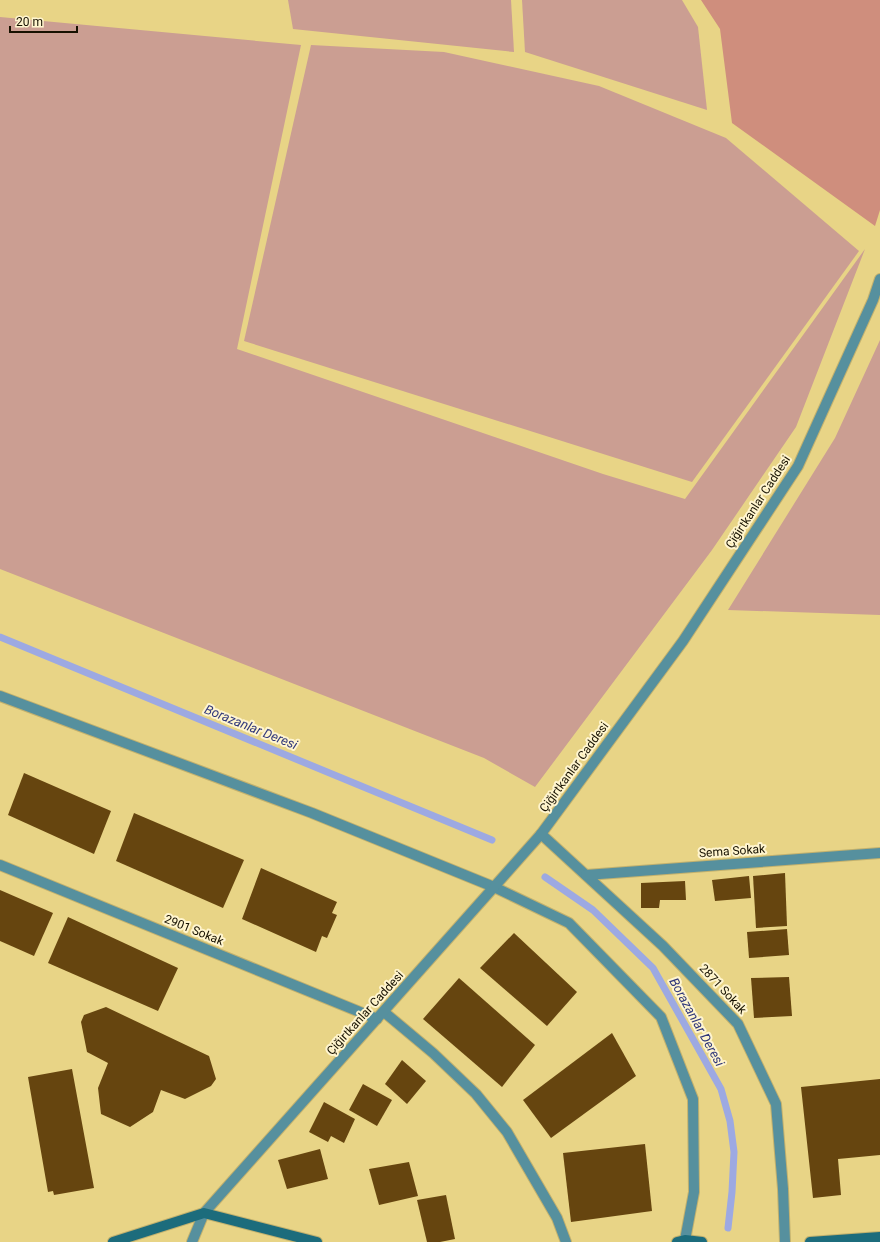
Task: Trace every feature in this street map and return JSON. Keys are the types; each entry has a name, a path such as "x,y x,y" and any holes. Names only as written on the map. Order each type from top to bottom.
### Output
{"main road":[{"path":"113,1242 204,1213 317,1242"},
{"path":"810,1242 880,1237"},
{"path":"681,1241 702,1242"}],"street":[{"name":"Çiğirtkanlar Caddesi","path":"192,1242 204,1213 381,1016 541,834 683,642 798,466 873,300 880,279"},
{"path":"0,696 312,813 494,888 569,923 661,1017 693,1099 694,1192 681,1241"},
{"name":"2871 Sokak","path":"541,834 663,946 738,1024 776,1104 783,1189 785,1242"},
{"name":"Sema Sokak","path":"586,875 880,853"},
{"name":"2901 Sokak","path":"0,865 381,1016 433,1053 476,1094 507,1132 557,1218 566,1242"}],"shaded area":[{"path":"288,0 511,0 514,52 293,29"},
{"path":"522,0 682,0 698,27 707,110 525,52"},
{"path":"701,0 880,0 880,210 875,226 732,123 720,29"},
{"path":"0,17 301,45 237,349 603,474 685,499 865,249 796,427 712,550 535,787 484,758 0,569"},
{"path":"311,45 444,52 599,86 726,138 859,251 692,482 244,341"},
{"path":"880,340 880,615 728,610 835,438"}],"building":[{"path":"24,773 111,811 94,854 8,815"},
{"path":"134,813 244,860 223,908 116,861"},
{"path":"261,868 337,902 332,913 337,915 327,938 322,936 316,952 242,919"},
{"path":"785,873 787,926 756,928 753,876"},
{"path":"749,876 751,898 715,901 712,880"},
{"path":"685,881 686,900 660,900 659,908 641,908 641,883"},
{"path":"0,890 53,913 34,956 0,941"},
{"path":"68,917 178,968 158,1011 48,963"},
{"path":"787,929 789,955 749,958 747,932"},
{"path":"514,933 577,992 547,1026 480,968"},
{"path":"789,977 792,1016 754,1018 751,978"},
{"path":"459,978 535,1045 502,1087 423,1019"},
{"path":"106,1007 209,1056 216,1079 211,1086 185,1099 161,1090 153,1112 130,1127 101,1114 98,1088 108,1063 87,1052 81,1022 84,1015"},
{"path":"612,1033 636,1076 551,1138 523,1100"},
{"path":"402,1060 426,1081 407,1104 385,1084"},
{"path":"72,1069 94,1188 54,1195 53,1191 48,1192 28,1077"},
{"path":"880,1079 880,1155 838,1159 841,1195 813,1198 801,1087"},
{"path":"363,1084 392,1100 377,1126 349,1110"},
{"path":"324,1102 355,1119 344,1143 331,1136 328,1142 309,1132"},
{"path":"645,1144 652,1211 571,1222 563,1153"},
{"path":"320,1149 328,1179 287,1189 278,1160"},
{"path":"409,1162 418,1196 379,1205 369,1169"},
{"path":"446,1195 455,1239 440,1242 427,1242 417,1200"}],"waterway":[{"name":"Borazanlar Deresi","path":"0,637 492,840"},
{"name":"Borazanlar Deresi","path":"545,877 593,910 653,968 721,1089 730,1121 734,1152 728,1228"}]}
